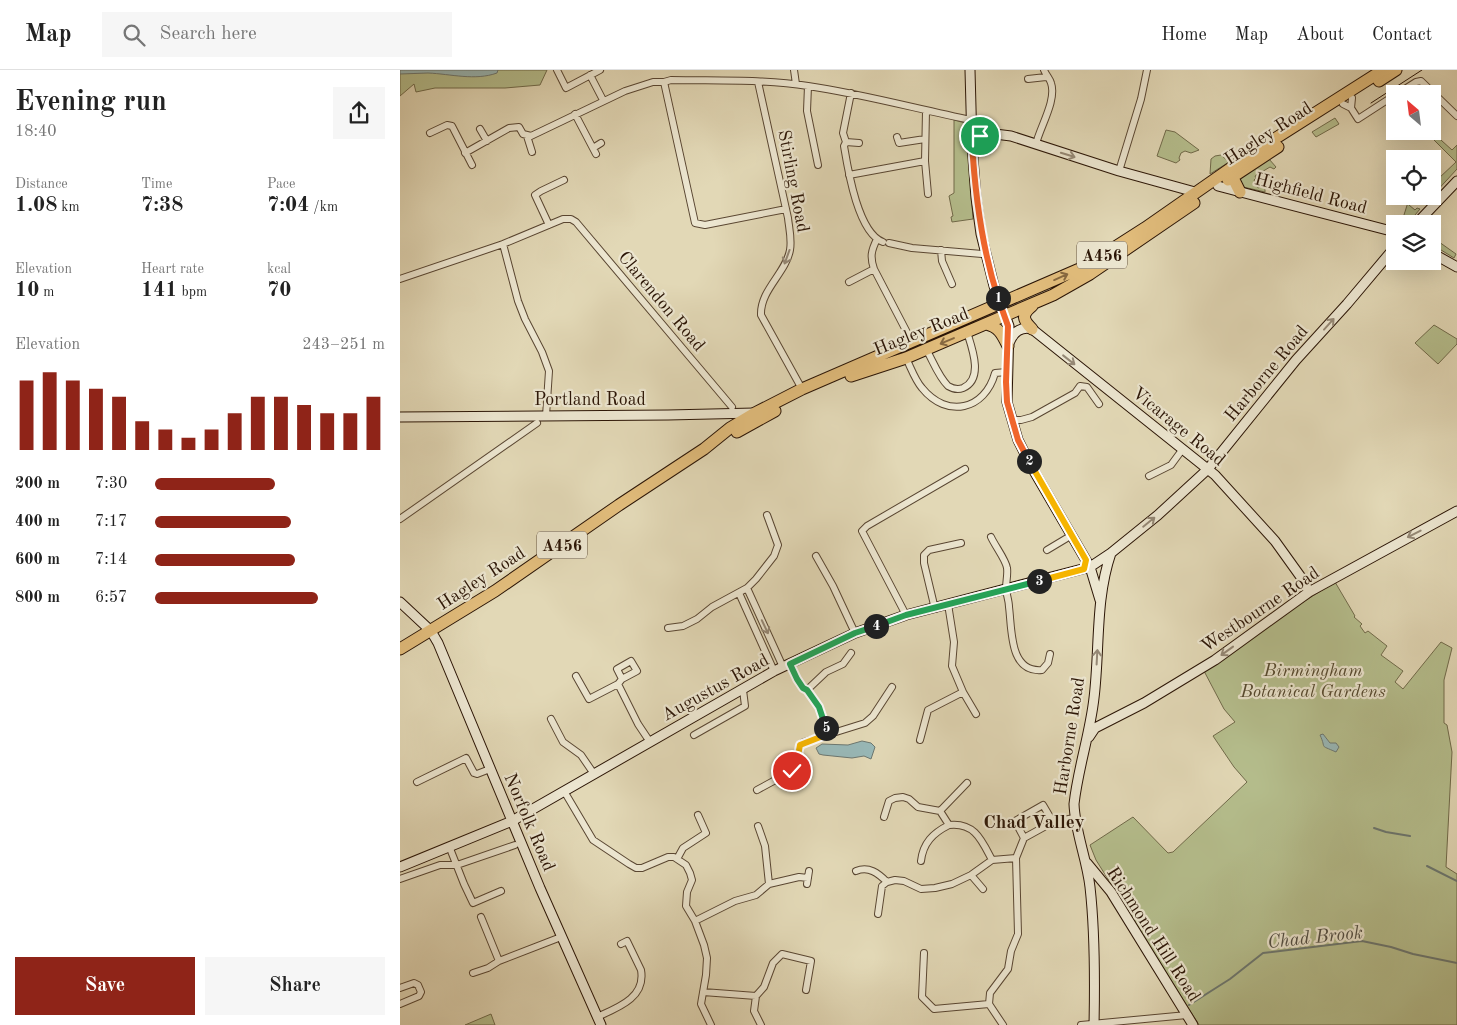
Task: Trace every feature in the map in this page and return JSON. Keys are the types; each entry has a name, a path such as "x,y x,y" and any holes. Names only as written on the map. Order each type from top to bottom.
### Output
{"highway":[{"name":"Hagley Road","path":"704,449 779,409 839,381 906,358 1053,295 1199,194 1254,152 1383,70"},
{"name":"Hagley Road","path":"1199,194 1218,186 1234,176 1349,103 1396,70"},
{"path":"1234,176 1240,192"},
{"name":"Hagley Road","path":"400,649 500,588 754,413 802,389 1000,304 1087,270"},
{"path":"1000,304 1018,303 1040,294 1053,295"},
{"path":"1032,329 1026,324 1024,317 1026,312 1038,302"},
{"path":"986,324 995,326 1002,333 1008,346"},
{"path":"913,342 924,344 926,349"}],"main road":[{"path":"970,70 976,198 986,253 1008,326 1007,402 1018,440 1031,466 1072,535 1084,566"},
{"path":"971,120 977,127 987,133 1011,136 1119,171 1199,194"},
{"path":"972,142 987,133"},
{"path":"1425,215 1457,181"},
{"name":"Highfield Road","path":"1218,186 1386,230"},
{"name":"Harborne Road","path":"1100,600 1097,589 1084,566 1112,553 1158,515 1208,469 1296,360 1386,258"},
{"path":"1441,258 1457,267"},
{"path":"1008,346 1017,331 1026,328 1032,329"},
{"name":"Vicarage Road","path":"1032,329 1208,469 1275,541 1303,580 1309,592"},
{"name":"Portland Road","path":"400,417 668,415 754,413 779,409"},
{"name":"Westbourne Road","path":"1092,726 1144,703 1215,660 1309,592 1457,511"},
{"name":"Harborne Road","path":"1094,1025 1094,963 1090,888 1086,860 1074,818 1075,789 1092,726 1100,600 1104,572 1112,553"},
{"name":"Augustus Road","path":"400,867 512,821 774,671 855,633 906,615 935,609 1084,566"},
{"path":"400,602 431,631"},
{"name":"Norfolk Road","path":"431,631 438,643 512,821 599,1021"},
{"name":"Richmond Hill Road","path":"1086,860 1111,892 1193,1025"}],"street":[{"path":"557,70 566,88 600,70"},
{"path":"794,70 796,84"},
{"path":"1036,144 1053,94 1051,82 1046,77 1044,70"},
{"path":"1119,171 1140,102 1147,70"},
{"path":"590,75 603,100"},
{"path":"1028,79 1046,77"},
{"path":"527,136 531,136 603,100 637,86 671,80 796,84 971,120"},
{"path":"1411,85 1422,81 1426,85"},
{"path":"664,82 695,224 705,225 786,209"},
{"name":"Stirling Road","path":"758,82 786,209 790,236 790,249 786,261 763,302 761,315 802,389"},
{"path":"808,86 807,111 818,165"},
{"path":"851,94 844,133 846,142 844,146 849,175 861,217 880,240 903,247 986,253"},
{"path":"1441,100 1457,116"},
{"path":"1349,103 1358,119 1386,101"},
{"path":"926,111 925,161 928,194"},
{"path":"576,114 594,151 601,143"},
{"path":"430,133 447,125 452,126 472,165"},
{"path":"466,153 516,126 527,136 532,152"},
{"path":"480,129 487,141"},
{"path":"897,137 899,143 925,139"},
{"path":"846,142 859,143"},
{"path":"849,175 925,161"},
{"path":"400,279 504,244 549,225 536,195 564,180"},
{"name":"Clarendon Road","path":"549,225 566,219 576,222 732,407"},
{"path":"880,240 871,251 874,269 913,342"},
{"path":"504,244 518,301 549,371 546,416"},
{"path":"941,250 942,261 952,284"},
{"path":"849,282 874,269"},
{"path":"926,349 942,378 950,387 956,390 964,387 971,383 975,363 967,332"},
{"path":"906,358 922,390 944,405 954,407 974,404 984,396 995,373 1007,372"},
{"path":"1012,420 1032,417 1075,393 1090,376"},
{"path":"1080,386 1087,386 1099,404"},
{"path":"400,519 537,423"},
{"path":"1149,476 1171,464 1182,450"},
{"path":"906,615 862,531 867,526 965,469"},
{"path":"668,628 683,626 697,619 712,607 747,588 756,579 777,550 778,545 767,515"},
{"path":"1047,550 1072,535"},
{"path":"991,538 1007,568 1006,589 1013,646 1020,661 1034,670 1042,670 1048,663 1050,654"},
{"path":"935,609 924,563 924,555 929,550 960,543"},
{"path":"816,556 833,586 855,633"},
{"path":"747,588 787,665 819,707 828,734"},
{"path":"739,593 774,671"},
{"path":"948,604 954,642 952,666 963,692 976,714"},
{"path":"807,690 826,672 843,664 851,653"},
{"path":"576,676 589,699 620,682 638,724 650,742"},
{"path":"757,790 792,771 796,766 800,745 865,723 873,716 892,687"},
{"path":"694,735 745,706 743,690"},
{"path":"920,740 928,710 963,692"},
{"path":"552,719 563,742 581,754 594,774"},
{"path":"417,782 466,758 474,773 477,774 490,769"},
{"path":"940,811 967,783"},
{"path":"564,791 593,840 629,864 636,868 642,868 668,857 677,859 686,865 692,880 686,900 704,945 707,958 701,1004 711,1025"},
{"path":"884,817 888,801 903,797 909,799 918,807 940,811 949,825"},
{"path":"1024,838 1015,821 1042,805 1053,822"},
{"path":"677,859 683,848 706,833 698,815"},
{"path":"1003,1025 990,1004 990,993 1008,970 1011,951 1018,934 1016,858 1024,838 1053,822 1074,818"},
{"path":"921,861 922,850 927,841 940,829 957,824 967,826 975,831 992,860"},
{"path":"758,826 765,846 769,884"},
{"path":"400,879 440,865 457,865 515,845"},
{"path":"450,846 473,903 501,891"},
{"path":"878,914 882,886 887,882 895,880 904,881 921,890 935,888 952,884 971,875 992,860 1016,858"},
{"path":"856,871 864,868 873,871 887,882"},
{"path":"971,875 983,890"},
{"path":"695,921 735,901 756,895 769,884 799,877 808,878"},
{"path":"481,917 499,961"},
{"path":"473,973 562,937"},
{"path":"599,1021 634,997 638,990 642,976 641,970 627,941 621,944"},
{"path":"924,953 922,997 934,1009 990,1004"},
{"path":"761,1025 754,1011 756,996 764,987 773,963 782,954 811,961 806,990"},
{"path":"400,988 414,983 418,985 421,992 418,996 400,1004"},
{"path":"703,992 756,996"},
{"path":"1081,1025 1187,1014"}],"green space":[{"path":"400,70 547,70 540,85 505,88 435,88 416,92 414,84 400,96"},
{"path":"1335,118 1339,124 1316,137 1312,132"},
{"path":"954,120 965,123 967,130 973,219 952,222 951,217 953,216 949,196 954,193"},
{"path":"1166,130 1175,132 1199,150 1191,153 1185,151 1181,153 1180,160 1176,163 1157,156"},
{"path":"1434,140 1441,140 1452,150 1457,145 1457,169 1441,186 1441,176 1456,162"},
{"path":"1221,155 1229,162 1210,174 1211,159"},
{"path":"1269,159 1276,167 1274,169 1270,167 1255,176 1254,180 1258,188 1262,186 1265,188 1265,192 1239,186 1237,179"},
{"path":"1407,205 1415,210 1417,208 1420,209 1415,215 1404,215"},
{"path":"1441,243 1456,254 1454,258 1441,250"},
{"path":"1434,325 1457,339 1457,344 1438,364 1415,343"},
{"name":"Birmingham Botanical Gardens","path":"1335,582 1354,617 1362,624 1360,626 1365,633 1368,631 1387,646 1381,655 1403,671 1395,682 1403,689 1441,642 1452,648 1444,680 1444,723 1447,725 1452,752 1446,867 1457,874 1457,1025 1199,1025 1096,860 1090,845 1133,817 1168,853 1173,852 1247,782 1234,767 1213,736 1235,722 1224,709 1204,671 1292,609"},
{"path":"491,1014 495,1025 465,1025"}],"water":[{"path":"400,70 498,70 497,73 472,77 428,73 400,74"},
{"path":"1323,734 1330,743 1336,743 1339,747 1336,752 1324,746 1320,735"},
{"path":"862,741 871,743 875,747 871,759 864,756 852,758 823,755 819,754 816,748 822,744 848,745"}],"waterway":[{"path":"1374,828 1410,836"},
{"path":"1427,866 1457,881"},
{"name":"Chad Brook","path":"1189,1005 1230,979 1263,953 1362,941 1457,963"}],"tram line":[{"path":"1371,103 1422,70"}],"district":[{"name":"Chad Valley","path":"1034,821"}],"route":[{"path":"792,771 796,766 800,745 828,734 819,707 807,690 803,688 790,664 855,633 906,615 1084,569 1086,560 1031,466 1018,440 1007,402 1008,326 986,257 976,198 972,142 980,136"}]}
